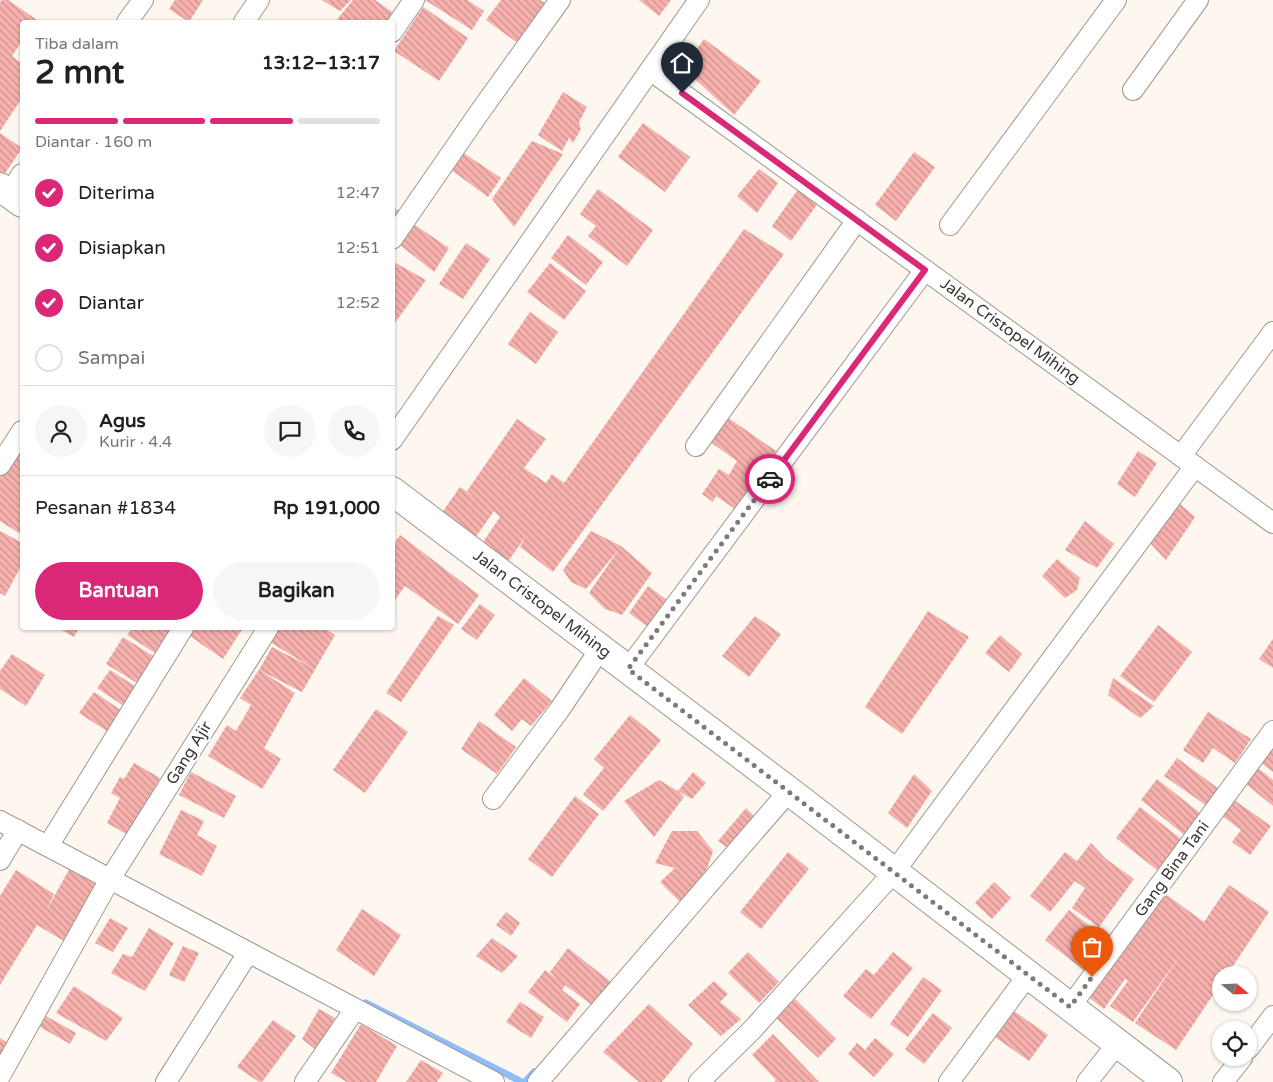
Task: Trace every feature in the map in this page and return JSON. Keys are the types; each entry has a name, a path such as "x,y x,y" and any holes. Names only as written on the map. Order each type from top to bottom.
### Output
{"street":[{"path":"128,20 143,0"},
{"path":"245,20 259,0"},
{"path":"395,28 414,0"},
{"path":"395,235 560,0"},
{"path":"395,436 699,0"},
{"path":"950,225 1116,0"},
{"path":"1133,90 1198,0"},
{"name":"Jalan Cristopel Mihing","path":"650,70 1273,523"},
{"path":"696,446 857,220"},
{"path":"628,669 925,270"},
{"path":"699,1082 752,1030 894,872 1188,461 1273,332"},
{"path":"0,465 20,434"},
{"name":"Jalan Cristopel Mihing","path":"395,493 789,791 1168,1082"},
{"path":"48,846 182,630"},
{"name":"Gang Ajir","path":"0,1076 110,879 267,630"},
{"path":"493,799 560,709 601,648"},
{"name":"Gang Bina Tani","path":"1070,1007 1273,731"},
{"path":"538,1082 789,791"},
{"path":"0,860 9,826 354,1010 494,1082"},
{"path":"166,1082 248,953"},
{"path":"949,1082 1028,974"},
{"path":"305,1082 354,1010"},
{"path":"1257,1037 1273,1016"},
{"path":"1087,1082 1118,1043"},
{"path":"1223,1082 1236,1066"}],"building":[{"path":"8,0 37,20 20,20 20,44 12,56 20,62 20,101 0,131 0,2"},
{"path":"175,0 203,0 190,20 186,20 169,9"},
{"path":"322,0 351,0 340,11"},
{"path":"353,0 375,0 398,16 395,20 337,20"},
{"path":"425,0 467,0 484,11 472,30"},
{"path":"501,0 540,0 548,5 519,44 486,20"},
{"path":"639,0 671,0 659,16"},
{"path":"423,7 468,38 439,81 395,52"},
{"path":"704,39 761,81 734,115 683,68"},
{"path":"563,92 587,107 579,122 581,129 573,143 569,138 562,151 538,135"},
{"path":"643,123 690,157 665,192 618,157"},
{"path":"0,133 20,147 20,151 2,178 0,176"},
{"path":"532,141 563,154 514,227 492,199"},
{"path":"462,152 501,178 488,197 450,169"},
{"path":"914,152 935,167 896,221 875,205"},
{"path":"759,169 778,183 757,213 737,196"},
{"path":"799,188 818,203 791,241 772,226"},
{"path":"598,189 653,230 627,266 588,236 596,226 580,214"},
{"path":"395,209 401,212 395,221"},
{"path":"415,225 449,248 434,272 400,245"},
{"path":"744,229 784,254 553,572 520,547 526,536 507,563 481,545 500,517 494,511 475,538 441,514 460,487 476,498 467,491 517,419 546,439 524,468 546,483 552,474 564,483"},
{"path":"568,235 603,262 586,285 551,258"},
{"path":"466,243 490,259 463,299 439,284"},
{"path":"395,263 426,280 395,323"},
{"path":"550,263 586,291 564,320 527,292"},
{"path":"530,312 558,332 536,364 508,344"},
{"path":"727,417 776,451 735,509 716,496 713,502 702,494 719,469 729,475 737,461 709,441"},
{"path":"20,440 20,534 0,521 0,474"},
{"path":"1138,451 1157,463 1135,497 1117,484"},
{"path":"1179,503 1195,517 1166,560 1148,541"},
{"path":"1085,521 1114,544 1097,568 1065,550"},
{"path":"0,531 20,542 20,568 5,596 0,593"},
{"path":"591,531 621,546 652,573 622,615 605,609 589,593 619,549 586,589 571,582 563,570"},
{"path":"400,535 479,595 458,624 405,586 395,600 395,542"},
{"path":"1057,559 1080,578 1077,590 1065,598 1042,576"},
{"path":"648,586 667,600 648,627 629,613"},
{"path":"480,604 495,615 477,640 461,629"},
{"path":"928,611 969,637 902,734 865,707"},
{"path":"438,616 454,625 401,702 386,693"},
{"path":"755,616 781,634 749,677 722,656"},
{"path":"1158,625 1192,652 1154,702 1120,676"},
{"path":"62,630 78,630 74,637"},
{"path":"131,630 175,630 158,655 127,635"},
{"path":"190,630 242,630 223,659 187,634"},
{"path":"275,630 327,630 335,635 302,692 261,671 295,693 264,748 281,759 262,789 208,756 227,725 236,731 251,705 240,698 272,647 311,667 268,641"},
{"path":"1000,635 1022,654 1009,672 985,653"},
{"path":"123,637 158,659 142,686 106,664"},
{"path":"1273,639 1273,668 1259,659"},
{"path":"12,654 45,675 26,706 0,689 0,671"},
{"path":"110,670 141,690 128,709 97,688"},
{"path":"524,678 552,701 531,726 522,719 512,731 494,715"},
{"path":"1113,678 1154,706 1140,718 1108,695"},
{"path":"94,692 127,714 113,735 79,713"},
{"path":"376,709 408,732 365,793 333,770"},
{"path":"1208,712 1251,739 1235,763 1213,748 1203,763 1183,750"},
{"path":"630,715 661,740 603,811 583,794 604,768 594,759"},
{"path":"479,721 516,747 497,774 461,749"},
{"path":"1273,746 1273,772 1260,762"},
{"path":"1177,758 1219,789 1207,806 1164,776"},
{"path":"134,763 160,778 128,835 107,823 120,798 111,793 120,777 124,779"},
{"path":"1258,768 1273,780 1273,806 1246,784"},
{"path":"191,772 236,796 224,818 179,795"},
{"path":"693,772 706,783 692,799 678,791"},
{"path":"914,774 932,791 907,828 888,813"},
{"path":"1157,779 1204,816 1187,837 1141,800"},
{"path":"659,780 678,791 684,797 654,837 624,801"},
{"path":"575,796 599,814 552,877 528,859"},
{"path":"1230,797 1271,826 1250,855 1232,842 1241,830 1218,813"},
{"path":"1140,807 1185,842 1161,873 1116,838"},
{"path":"746,808 757,819 731,850 718,841"},
{"path":"181,810 204,821 197,835 217,846 202,876 159,854"},
{"path":"672,831 697,831 713,851 707,869 681,903 660,882 675,868 655,863"},
{"path":"1091,843 1106,859 1134,879 1099,927 1072,908 1085,888 1075,881 1050,912 1030,896 1065,852 1077,861"},
{"path":"788,852 809,869 761,929 740,912"},
{"path":"70,868 102,886 69,944 37,925 0,985 0,896 16,870 54,894 46,911"},
{"path":"994,882 1011,898 992,919 975,903"},
{"path":"1229,885 1269,912 1233,966 1212,966 1212,996 1176,1050 1135,1023 1182,953 1133,1022 1110,1006 1128,981 1125,979 1104,1009 1084,994 1164,893 1204,922"},
{"path":"362,909 401,935 374,976 336,950"},
{"path":"1069,910 1113,944 1090,975 1045,940"},
{"path":"506,912 520,923 511,936 496,925"},
{"path":"110,918 128,928 113,952 95,943"},
{"path":"149,928 174,943 145,991 111,973 123,954 132,957"},
{"path":"492,938 518,956 502,973 476,956"},
{"path":"183,946 199,953 184,982 169,975"},
{"path":"568,948 611,982 592,1005 565,985 562,990 580,1004 567,1022 528,992 545,970 557,979 550,972"},
{"path":"748,952 779,982 759,1003 728,973"},
{"path":"893,952 913,968 871,1019 843,996 866,969 874,975"},
{"path":"923,977 942,990 908,1037 890,1024"},
{"path":"714,981 728,994 720,1002 741,1019 721,1036 688,1005"},
{"path":"74,986 123,1018 106,1041 56,1013"},
{"path":"795,999 836,1039 818,1058 776,1018"},
{"path":"520,1002 544,1017 531,1038 506,1022"},
{"path":"649,1004 693,1044 662,1082 639,1082 603,1052"},
{"path":"319,1009 335,1018 316,1050 302,1039"},
{"path":"1014,1011 1048,1035 1029,1061 995,1037"},
{"path":"933,1013 952,1028 924,1064 905,1049"},
{"path":"46,1016 76,1033 70,1044 40,1027"},
{"path":"273,1020 296,1036 262,1082 259,1082 237,1067"},
{"path":"361,1024 397,1046 376,1082 347,1082 331,1073"},
{"path":"773,1034 819,1082 774,1082 776,1080 752,1055"},
{"path":"0,1038 13,1046 0,1068"},
{"path":"875,1038 894,1054 874,1077 848,1054 857,1043 865,1050"},
{"path":"421,1060 443,1073 437,1082 406,1082"}],"waterway":[{"path":"366,1003 522,1082"},
{"path":"525,1082 534,1072"}],"way so far":[{"path":"770,479 628,669 1070,1007 1092,977"}],"route":[{"path":"682,93 925,270 770,479"}]}
